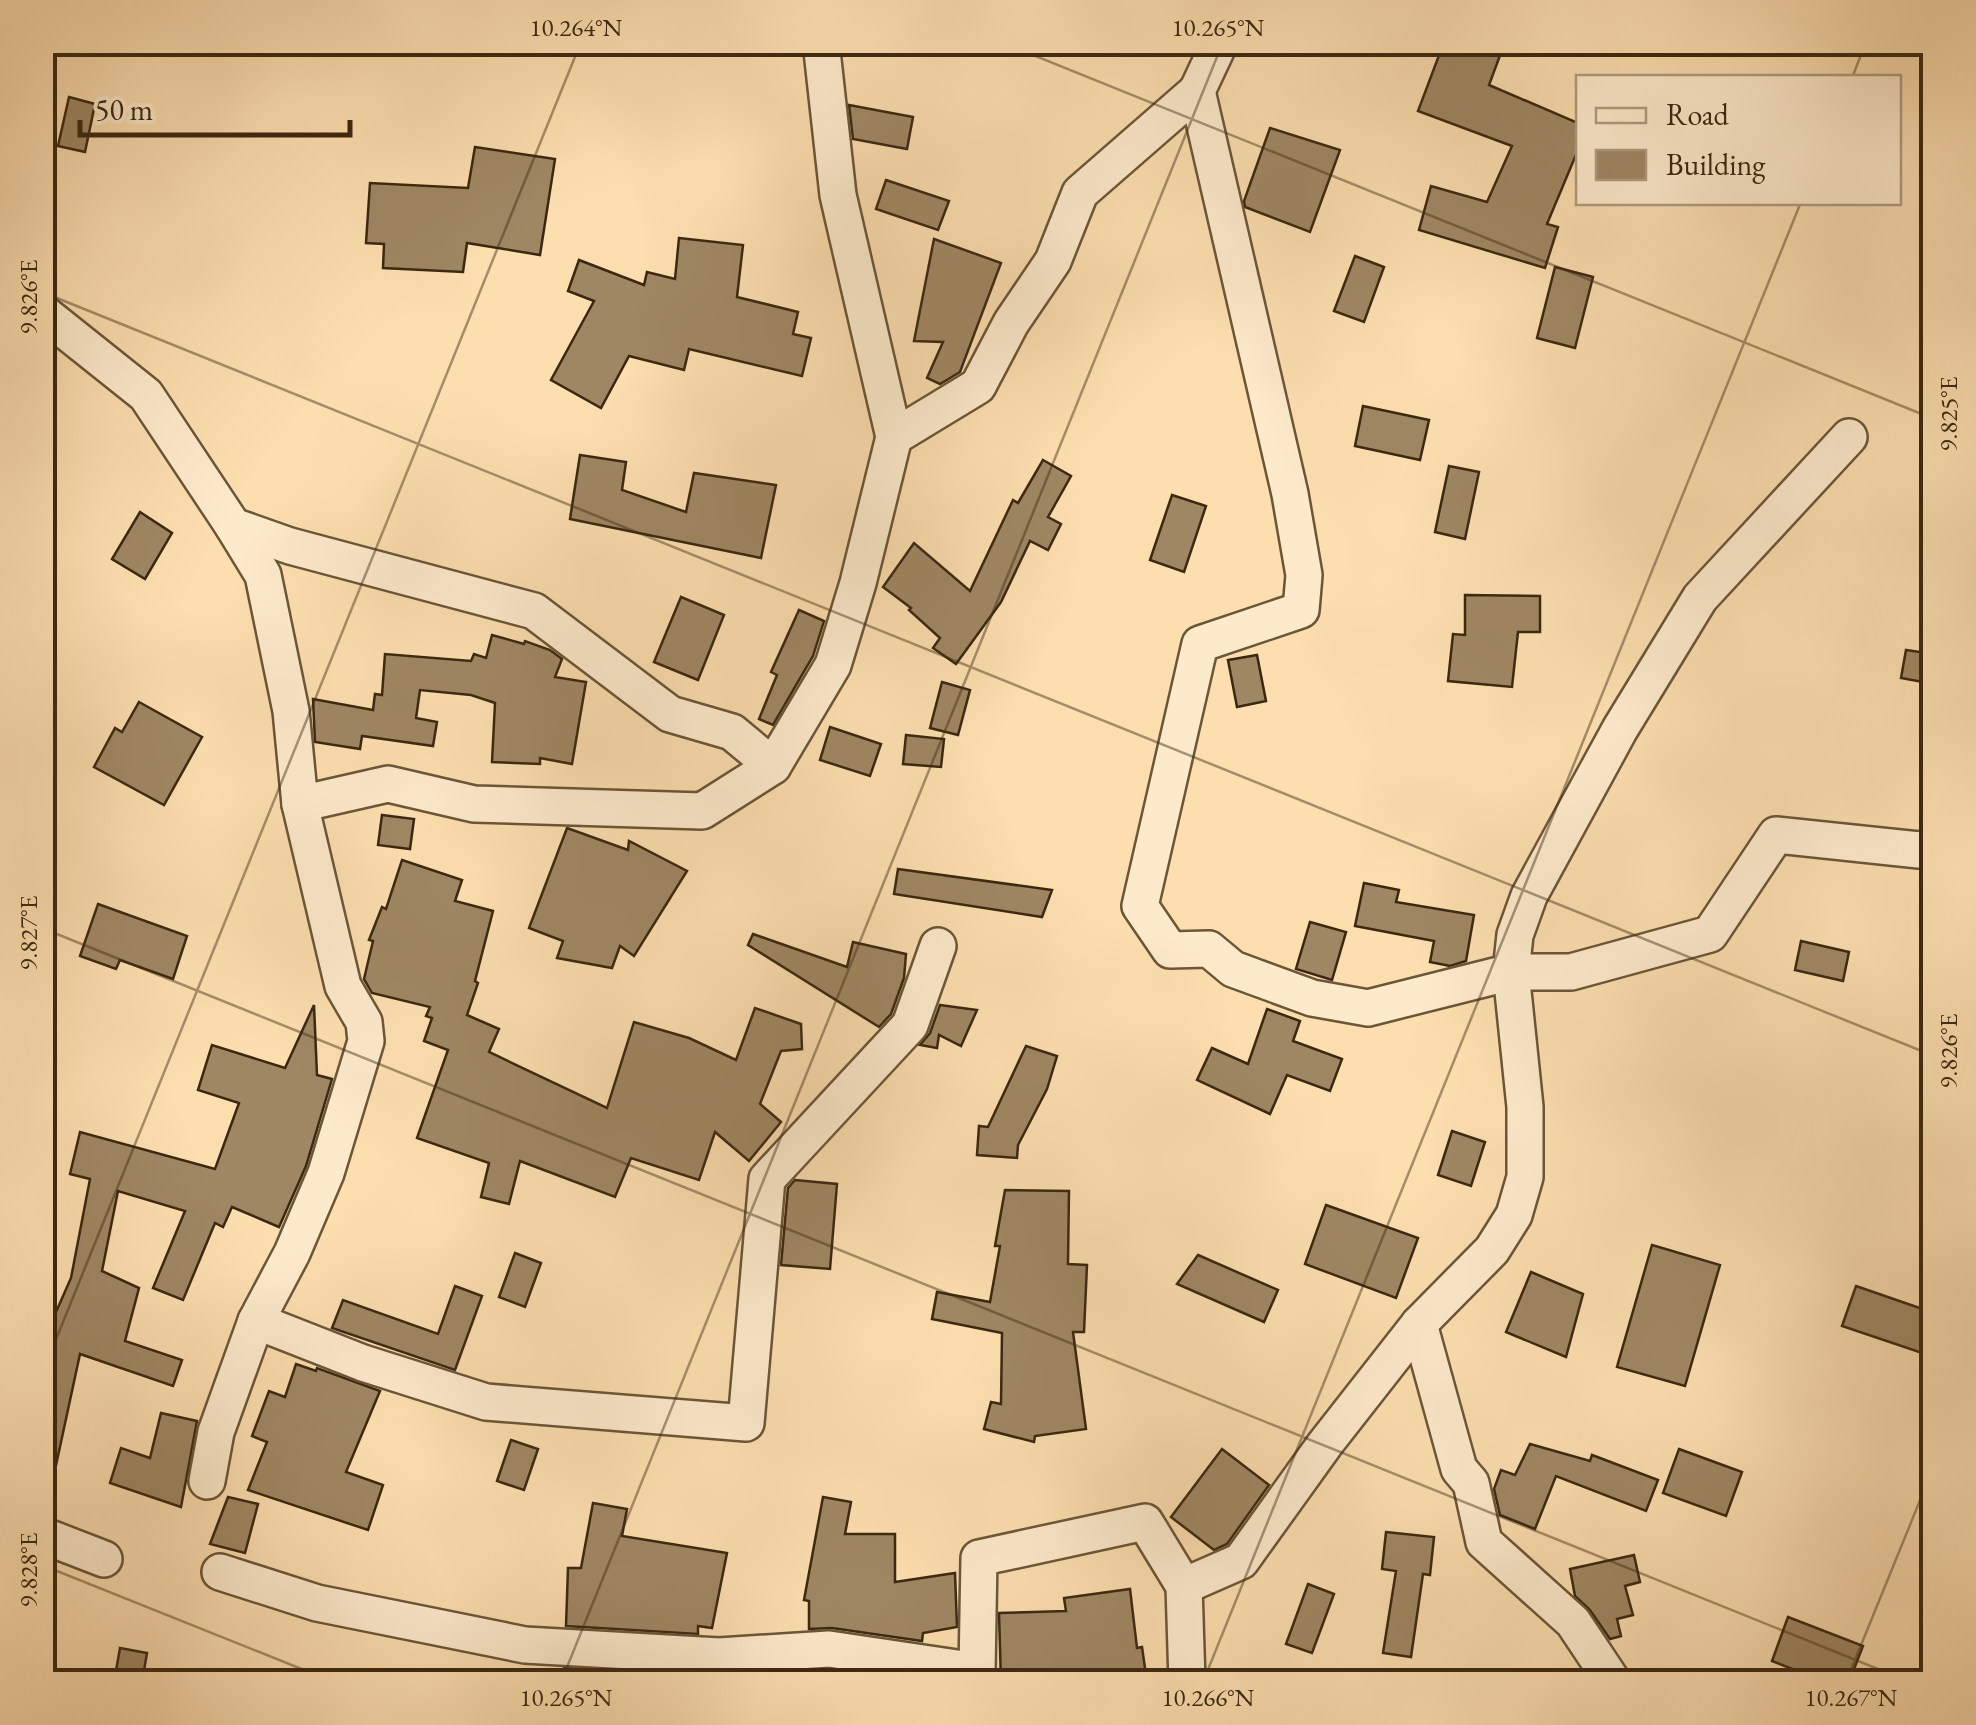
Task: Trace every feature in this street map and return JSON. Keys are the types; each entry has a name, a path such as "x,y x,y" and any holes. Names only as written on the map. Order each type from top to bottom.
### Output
{"street":[{"path":"300,804 388,784 474,804 702,811 773,766 834,665 894,437 838,195 821,42"},
{"path":"894,437 978,386 1011,323 1054,261 1080,192 1196,91 1220,42"},
{"path":"1196,91 1290,494 1304,575 1301,610 1200,644 1140,906 1170,950 1209,950 1233,969 1312,998 1368,1008 1511,972 1572,972 1710,934 1776,835 1919,850 1934,846"},
{"path":"42,312 146,395 263,576 291,711 300,804 343,986 364,1022 366,1041 326,1173 292,1253 256,1321 216,1432 206,1480"},
{"path":"1184,1586 1241,1561 1419,1324 1492,1250 1514,1215 1524,1177 1524,1107 1511,972 1515,935 1528,896 1620,728 1700,598 1849,437"},
{"path":"233,526 290,546 534,611 670,714 732,732 773,766"},
{"path":"256,1321 363,1363 486,1402 746,1423 767,1179 910,1024 938,946"},
{"path":"1419,1324 1459,1469 1471,1484 1484,1542 1573,1622 1613,1682"},
{"path":"220,1572 316,1603 525,1645 719,1670 829,1649 977,1671 979,1558 1146,1522 1184,1586 1187,1682"},
{"path":"42,1535 104,1560"}],"building":[{"path":"1444,42 1505,42 1489,85 1576,122 1576,155 1547,224 1558,227 1545,268 1419,230 1431,186 1487,202 1512,146 1418,111"},
{"path":"69,97 95,104 85,152 58,146"},
{"path":"849,105 913,117 907,149 853,139"},
{"path":"1270,128 1340,150 1310,232 1245,207"},
{"path":"475,147 555,159 540,255 467,243 463,272 383,268 384,244 366,243 370,183 468,188"},
{"path":"886,180 949,201 938,230 876,209"},
{"path":"679,238 743,245 737,297 798,312 793,334 811,338 802,376 689,349 684,370 629,356 601,408 551,380 594,301 568,291 579,260 644,285 647,272 675,279"},
{"path":"934,239 1001,263 960,372 940,384 927,378 943,342 914,341"},
{"path":"1355,256 1384,267 1364,322 1334,311"},
{"path":"1555,267 1593,277 1575,348 1537,338"},
{"path":"1363,406 1429,420 1420,460 1355,446"},
{"path":"580,455 626,462 622,490 686,512 694,473 776,485 761,558 570,519"},
{"path":"1043,460 1071,476 1048,517 1061,524 1048,550 1030,541 1001,602 956,664 933,648 940,638 911,608 883,587 914,543 970,591 1013,500 1018,503"},
{"path":"1449,466 1479,472 1465,539 1435,532"},
{"path":"1172,495 1206,506 1184,572 1150,560"},
{"path":"140,512 172,533 145,579 112,559"},
{"path":"1465,595 1540,596 1540,632 1518,632 1512,687 1448,681 1453,634 1465,635"},
{"path":"681,597 724,615 698,680 654,662"},
{"path":"799,610 824,621 813,656 773,725 759,719 777,675 771,672"},
{"path":"492,635 550,650 562,659 555,677 586,682 572,764 540,758 540,764 492,762 495,703 471,695 420,690 416,718 437,722 433,746 362,736 360,749 315,742 313,699 373,710 375,694 382,695 385,654 471,661 474,654 486,658"},
{"path":"1906,650 1934,654 1934,684 1901,678"},
{"path":"1257,655 1266,701 1237,707 1228,660"},
{"path":"942,682 970,690 958,735 930,728"},
{"path":"139,702 202,737 164,805 94,767 115,728 122,732"},
{"path":"830,727 881,744 870,776 820,760"},
{"path":"906,735 944,739 941,767 903,764"},
{"path":"382,815 414,819 410,849 378,845"},
{"path":"567,828 628,850 629,841 687,871 634,956 620,946 612,968 557,958 563,941 529,928"},
{"path":"402,860 462,880 455,901 493,911 467,1015 499,1029 489,1052 607,1108 634,1022 689,1038 736,1060 755,1008 801,1024 802,1049 781,1051 760,1104 781,1122 749,1161 715,1132 699,1180 631,1158 615,1197 520,1161 509,1204 481,1197 489,1163 417,1138 448,1050 424,1041 432,1018 426,1016 430,1007 372,993 364,979 373,941 369,940 382,907 386,909"},
{"path":"898,869 1052,890 1042,917 894,894"},
{"path":"1364,883 1399,890 1396,902 1474,915 1466,961 1450,966 1430,962 1434,941 1355,926"},
{"path":"98,904 187,936 173,979 120,960 116,969 80,956"},
{"path":"1310,922 1346,932 1332,980 1296,969"},
{"path":"753,934 847,967 853,942 906,954 904,978 891,1014 879,1027 748,945"},
{"path":"1801,941 1849,952 1843,981 1795,970"},
{"path":"314,1005 317,1075 332,1079 306,1166 279,1227 232,1207 223,1227 215,1223 183,1300 153,1288 185,1211 118,1191 102,1271 139,1288 125,1341 182,1360 173,1386 80,1354 55,1470 42,1469 42,1307 56,1312 71,1278 90,1179 70,1174 80,1132 215,1169 239,1103 198,1090 212,1045 285,1068"},
{"path":"940,1005 977,1010 961,1046 939,1035 937,1048 920,1045 930,1033"},
{"path":"1267,1009 1300,1021 1293,1041 1342,1059 1330,1091 1287,1075 1270,1114 1197,1080 1212,1048 1248,1064"},
{"path":"1026,1046 1057,1056 1047,1089 1018,1145 1017,1158 977,1155 979,1126 988,1127"},
{"path":"1452,1131 1485,1142 1471,1186 1438,1175"},
{"path":"795,1180 837,1184 830,1269 781,1265 788,1188"},
{"path":"1005,1190 1069,1191 1068,1264 1087,1265 1084,1332 1073,1332 1086,1429 1035,1436 1034,1442 984,1429 991,1402 1001,1404 1002,1333 932,1319 937,1292 990,1302"},
{"path":"1326,1205 1418,1238 1396,1298 1305,1264"},
{"path":"1652,1245 1720,1265 1685,1386 1617,1367"},
{"path":"515,1253 541,1263 525,1307 499,1297"},
{"path":"1198,1255 1278,1290 1264,1322 1177,1284"},
{"path":"1531,1272 1583,1294 1566,1357 1506,1332"},
{"path":"455,1286 482,1296 455,1370 332,1328 343,1300 438,1334"},
{"path":"1856,1286 1934,1313 1934,1357 1842,1326"},
{"path":"296,1364 380,1391 346,1472 383,1485 368,1530 248,1490 267,1442 252,1436 269,1391 285,1397"},
{"path":"161,1413 197,1421 181,1507 110,1483 121,1448 150,1458"},
{"path":"511,1440 538,1449 524,1490 497,1481"},
{"path":"1530,1444 1590,1461 1592,1455 1658,1480 1646,1511 1556,1476 1535,1529 1500,1515 1494,1489 1501,1470 1515,1475"},
{"path":"1222,1449 1269,1485 1227,1544 1214,1550 1171,1517"},
{"path":"1679,1449 1742,1472 1726,1516 1663,1493"},
{"path":"228,1497 258,1504 245,1553 210,1544"},
{"path":"823,1497 851,1502 845,1534 895,1534 895,1582 955,1573 957,1627 923,1633 922,1641 832,1628 809,1629 809,1601 804,1600"},
{"path":"593,1503 627,1509 622,1536 727,1553 712,1628 698,1626 698,1634 566,1626 568,1568 581,1568"},
{"path":"1386,1532 1434,1537 1430,1575 1423,1574 1411,1657 1383,1653 1396,1571 1382,1569"},
{"path":"1634,1555 1640,1582 1625,1586 1633,1615 1617,1619 1621,1636 1610,1639 1575,1596 1570,1569"},
{"path":"1308,1584 1334,1594 1312,1653 1286,1644"},
{"path":"1130,1589 1137,1648 1142,1647 1147,1682 1001,1682 999,1613 1066,1611 1064,1598"},
{"path":"1788,1617 1863,1646 1849,1682 1826,1682 1772,1661"},
{"path":"120,1648 147,1653 142,1682 114,1682"},
{"path":"564,1668 695,1676 694,1682 563,1682"},
{"path":"828,1670 910,1682 808,1682 808,1672"}]}
